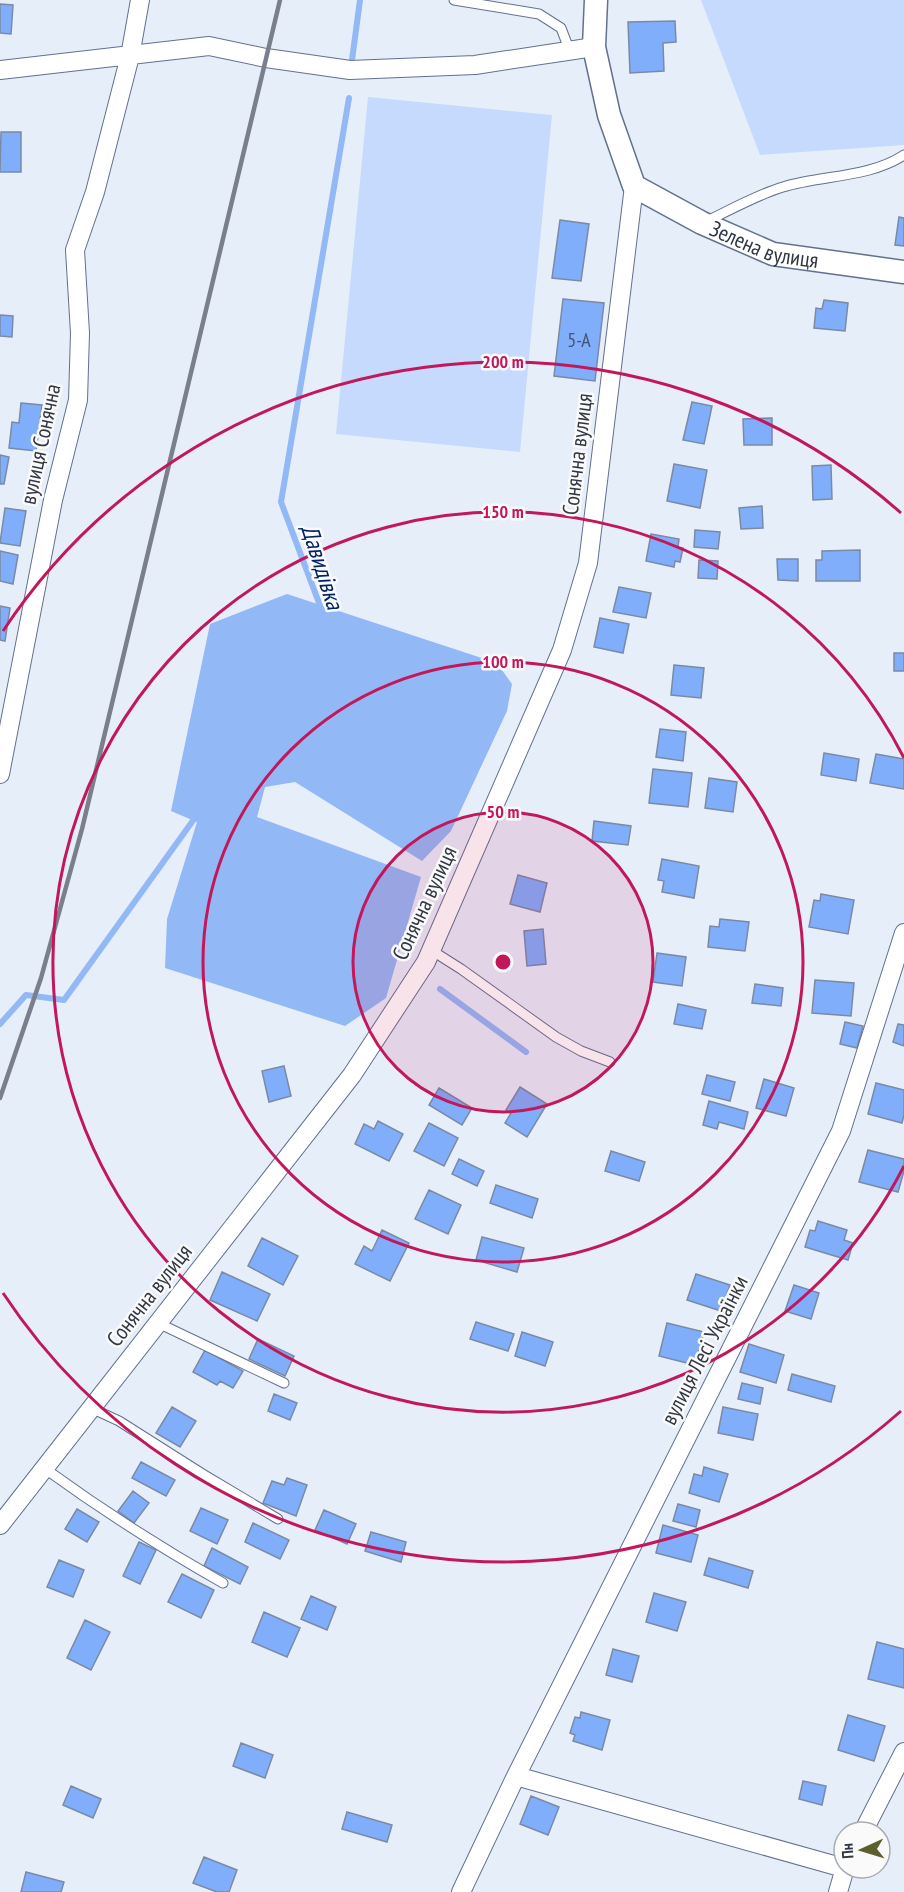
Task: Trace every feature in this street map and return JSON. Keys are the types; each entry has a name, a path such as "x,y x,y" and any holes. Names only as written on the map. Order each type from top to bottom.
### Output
{"street":[{"name":"вулиця Сонячна","path":"0,774 53,500 78,400 80,333 75,250 94,192 130,56 140,0"},
{"path":"596,0 594,47 609,115 634,186"},
{"path":"0,70 208,46 266,58 350,69 475,65 594,47"},
{"name":"Зелена вулиця","path":"634,186 702,223 773,254 904,272"},
{"name":"Сонячна вулиця","path":"0,1525 352,1075 426,962 562,650 588,563 634,186"},
{"name":"вулиця Лесі Українки","path":"461,1892 516,1776 841,1131 904,933"},
{"path":"869,1820 904,1752"},
{"path":"516,1776 832,1865"}],"lane":[{"path":"454,0 539,14 561,28 569,50"},
{"path":"702,223 782,187 882,166 904,156"},
{"path":"431,950 556,1037 581,1051 610,1062"},
{"path":"158,1323 284,1383"},
{"path":"91,1408 119,1421 278,1519"},
{"path":"44,1468 97,1506 177,1557 223,1583"}],"shaded area":[{"path":"701,0 904,0 904,145 760,155"},
{"path":"368,97 552,115 520,452 336,434"}],"water":[{"path":"287,594 497,663 512,684 507,711 451,831 422,861 295,782 265,787 257,817 421,877 386,998 345,1026 165,968 167,919 197,822 171,811 210,624"}],"building":[{"path":"0,4 13,5 11,34 0,33"},
{"path":"675,21 676,42 663,43 664,71 630,73 628,22"},
{"path":"1,132 21,132 21,172 0,172"},
{"path":"899,217 904,218 904,246 895,245"},
{"path":"560,220 589,224 581,281 552,278"},
{"path":"563,299 604,303 595,381 554,376"},
{"path":"824,300 848,303 845,331 814,328 816,308 822,309"},
{"path":"0,315 13,316 12,337 0,336"},
{"path":"692,402 712,406 704,444 683,440"},
{"path":"21,403 42,405 36,451 9,448 12,422 19,423"},
{"path":"772,418 772,445 744,445 743,419"},
{"path":"0,455 9,457 4,484 0,484"},
{"path":"674,464 707,470 700,508 667,501"},
{"path":"831,465 832,499 813,500 812,466"},
{"path":"762,506 763,528 741,529 739,508"},
{"path":"5,508 26,511 20,546 0,543"},
{"path":"695,530 720,532 718,549 694,547"},
{"path":"651,534 679,539 678,547 683,548 680,562 675,561 674,567 646,561"},
{"path":"860,550 860,581 816,581 816,560 822,560 822,551"},
{"path":"0,551 18,555 13,584 0,581"},
{"path":"777,559 798,559 798,581 778,580"},
{"path":"699,560 718,561 717,579 698,578"},
{"path":"619,587 651,593 646,618 613,612"},
{"path":"0,606 10,608 5,641 0,640"},
{"path":"600,618 629,624 623,653 594,647"},
{"path":"894,653 904,653 904,671 894,671"},
{"path":"674,665 704,668 701,698 671,695"},
{"path":"660,729 686,732 683,761 656,757"},
{"path":"824,753 859,759 856,781 821,775"},
{"path":"876,754 904,759 904,789 870,783"},
{"path":"653,769 692,773 688,807 649,803"},
{"path":"709,778 737,782 733,812 705,808"},
{"path":"594,821 631,826 628,845 592,841"},
{"path":"662,859 699,866 694,898 662,892 664,881 658,880"},
{"path":"518,875 547,883 540,912 510,904"},
{"path":"821,894 854,900 848,934 809,927 814,900 820,901"},
{"path":"720,919 749,922 745,951 708,947 710,926 719,927"},
{"path":"543,929 546,964 527,966 524,931"},
{"path":"657,953 686,957 682,986 653,982"},
{"path":"815,980 854,983 851,1016 812,1013"},
{"path":"755,984 783,988 781,1006 752,1003"},
{"path":"678,1004 706,1010 702,1029 674,1024"},
{"path":"845,1022 863,1026 857,1048 840,1044"},
{"path":"898,1024 904,1025 904,1046 893,1042"},
{"path":"284,1066 291,1096 269,1102 262,1071"},
{"path":"707,1075 735,1082 730,1101 702,1094"},
{"path":"764,1079 794,1088 786,1116 756,1108"},
{"path":"876,1083 904,1090 902,1123 868,1114"},
{"path":"520,1087 547,1104 527,1137 505,1123 511,1113 506,1110"},
{"path":"439,1088 472,1108 462,1125 429,1105"},
{"path":"709,1101 748,1112 744,1129 719,1122 717,1129 703,1125"},
{"path":"378,1121 403,1134 389,1161 355,1144 364,1124 374,1129"},
{"path":"429,1123 458,1138 444,1166 414,1151"},
{"path":"868,1150 904,1159 904,1171 898,1192 859,1182"},
{"path":"611,1151 645,1162 639,1181 605,1171"},
{"path":"459,1159 484,1171 477,1186 452,1174"},
{"path":"496,1185 538,1199 532,1218 490,1203"},
{"path":"429,1190 461,1205 448,1234 415,1219"},
{"path":"818,1221 847,1230 844,1240 853,1243 848,1260 805,1247 810,1230 815,1231"},
{"path":"382,1230 409,1243 390,1281 355,1264 364,1246 372,1251"},
{"path":"482,1237 524,1248 517,1272 476,1260"},
{"path":"262,1238 298,1256 283,1285 248,1266"},
{"path":"222,1272 270,1294 257,1321 210,1300"},
{"path":"696,1274 730,1285 721,1311 687,1300"},
{"path":"794,1285 819,1293 811,1319 785,1311"},
{"path":"476,1322 514,1334 508,1351 470,1339"},
{"path":"667,1323 704,1332 695,1365 659,1356"},
{"path":"522,1332 553,1342 545,1366 515,1356"},
{"path":"258,1339 294,1356 285,1376 249,1359"},
{"path":"749,1344 784,1355 776,1383 740,1372"},
{"path":"205,1350 243,1371 233,1388 220,1381 217,1385 193,1372"},
{"path":"792,1374 835,1386 831,1402 788,1390"},
{"path":"742,1383 763,1388 760,1404 738,1399"},
{"path":"274,1394 297,1403 290,1420 268,1411"},
{"path":"172,1407 196,1421 180,1447 156,1433"},
{"path":"723,1407 758,1414 753,1440 718,1433"},
{"path":"141,1462 175,1480 166,1496 132,1478"},
{"path":"704,1467 728,1474 719,1502 689,1493 694,1474 702,1476"},
{"path":"287,1478 307,1485 296,1516 263,1503 272,1481 284,1485"},
{"path":"133,1491 149,1503 134,1523 118,1511"},
{"path":"678,1504 700,1510 696,1527 673,1521"},
{"path":"201,1508 228,1520 217,1544 190,1531"},
{"path":"77,1509 99,1522 87,1542 65,1529"},
{"path":"324,1510 356,1524 347,1544 315,1530"},
{"path":"253,1523 289,1540 280,1559 245,1542"},
{"path":"663,1525 698,1535 691,1562 656,1553"},
{"path":"371,1532 406,1542 401,1562 365,1551"},
{"path":"139,1542 156,1550 140,1584 123,1576"},
{"path":"212,1548 248,1567 240,1584 204,1566"},
{"path":"709,1558 753,1571 748,1588 704,1575"},
{"path":"59,1560 84,1570 73,1597 47,1587"},
{"path":"182,1574 214,1590 201,1618 168,1602"},
{"path":"654,1593 686,1602 677,1631 646,1622"},
{"path":"311,1596 336,1607 327,1630 301,1619"},
{"path":"264,1612 300,1628 287,1657 252,1642"},
{"path":"85,1620 110,1632 91,1670 67,1658"},
{"path":"877,1642 904,1649 904,1688 868,1679"},
{"path":"613,1649 639,1656 632,1682 606,1675"},
{"path":"581,1712 610,1720 602,1750 573,1741 575,1735 570,1733 575,1717 580,1718"},
{"path":"848,1715 885,1726 874,1761 838,1750"},
{"path":"241,1743 273,1755 265,1778 233,1766"},
{"path":"803,1781 826,1786 822,1805 799,1799"},
{"path":"71,1786 101,1799 93,1818 63,1805"},
{"path":"531,1796 559,1807 548,1835 520,1824"},
{"path":"347,1812 392,1825 387,1842 342,1829"},
{"path":"204,1857 237,1870 229,1892 217,1892 193,1883"},
{"path":"26,1872 64,1882 61,1892 21,1892"}],"waterway":[{"name":"Давидівка","path":"352,60 360,0"},
{"name":"Давидівка","path":"322,611 281,502 349,98"},
{"name":"Давидівка","path":"0,1024 26,995 64,1000 197,815"},
{"path":"440,989 526,1052"}],"railway":[{"path":"0,1098 41,978 82,829 280,0"}]}
